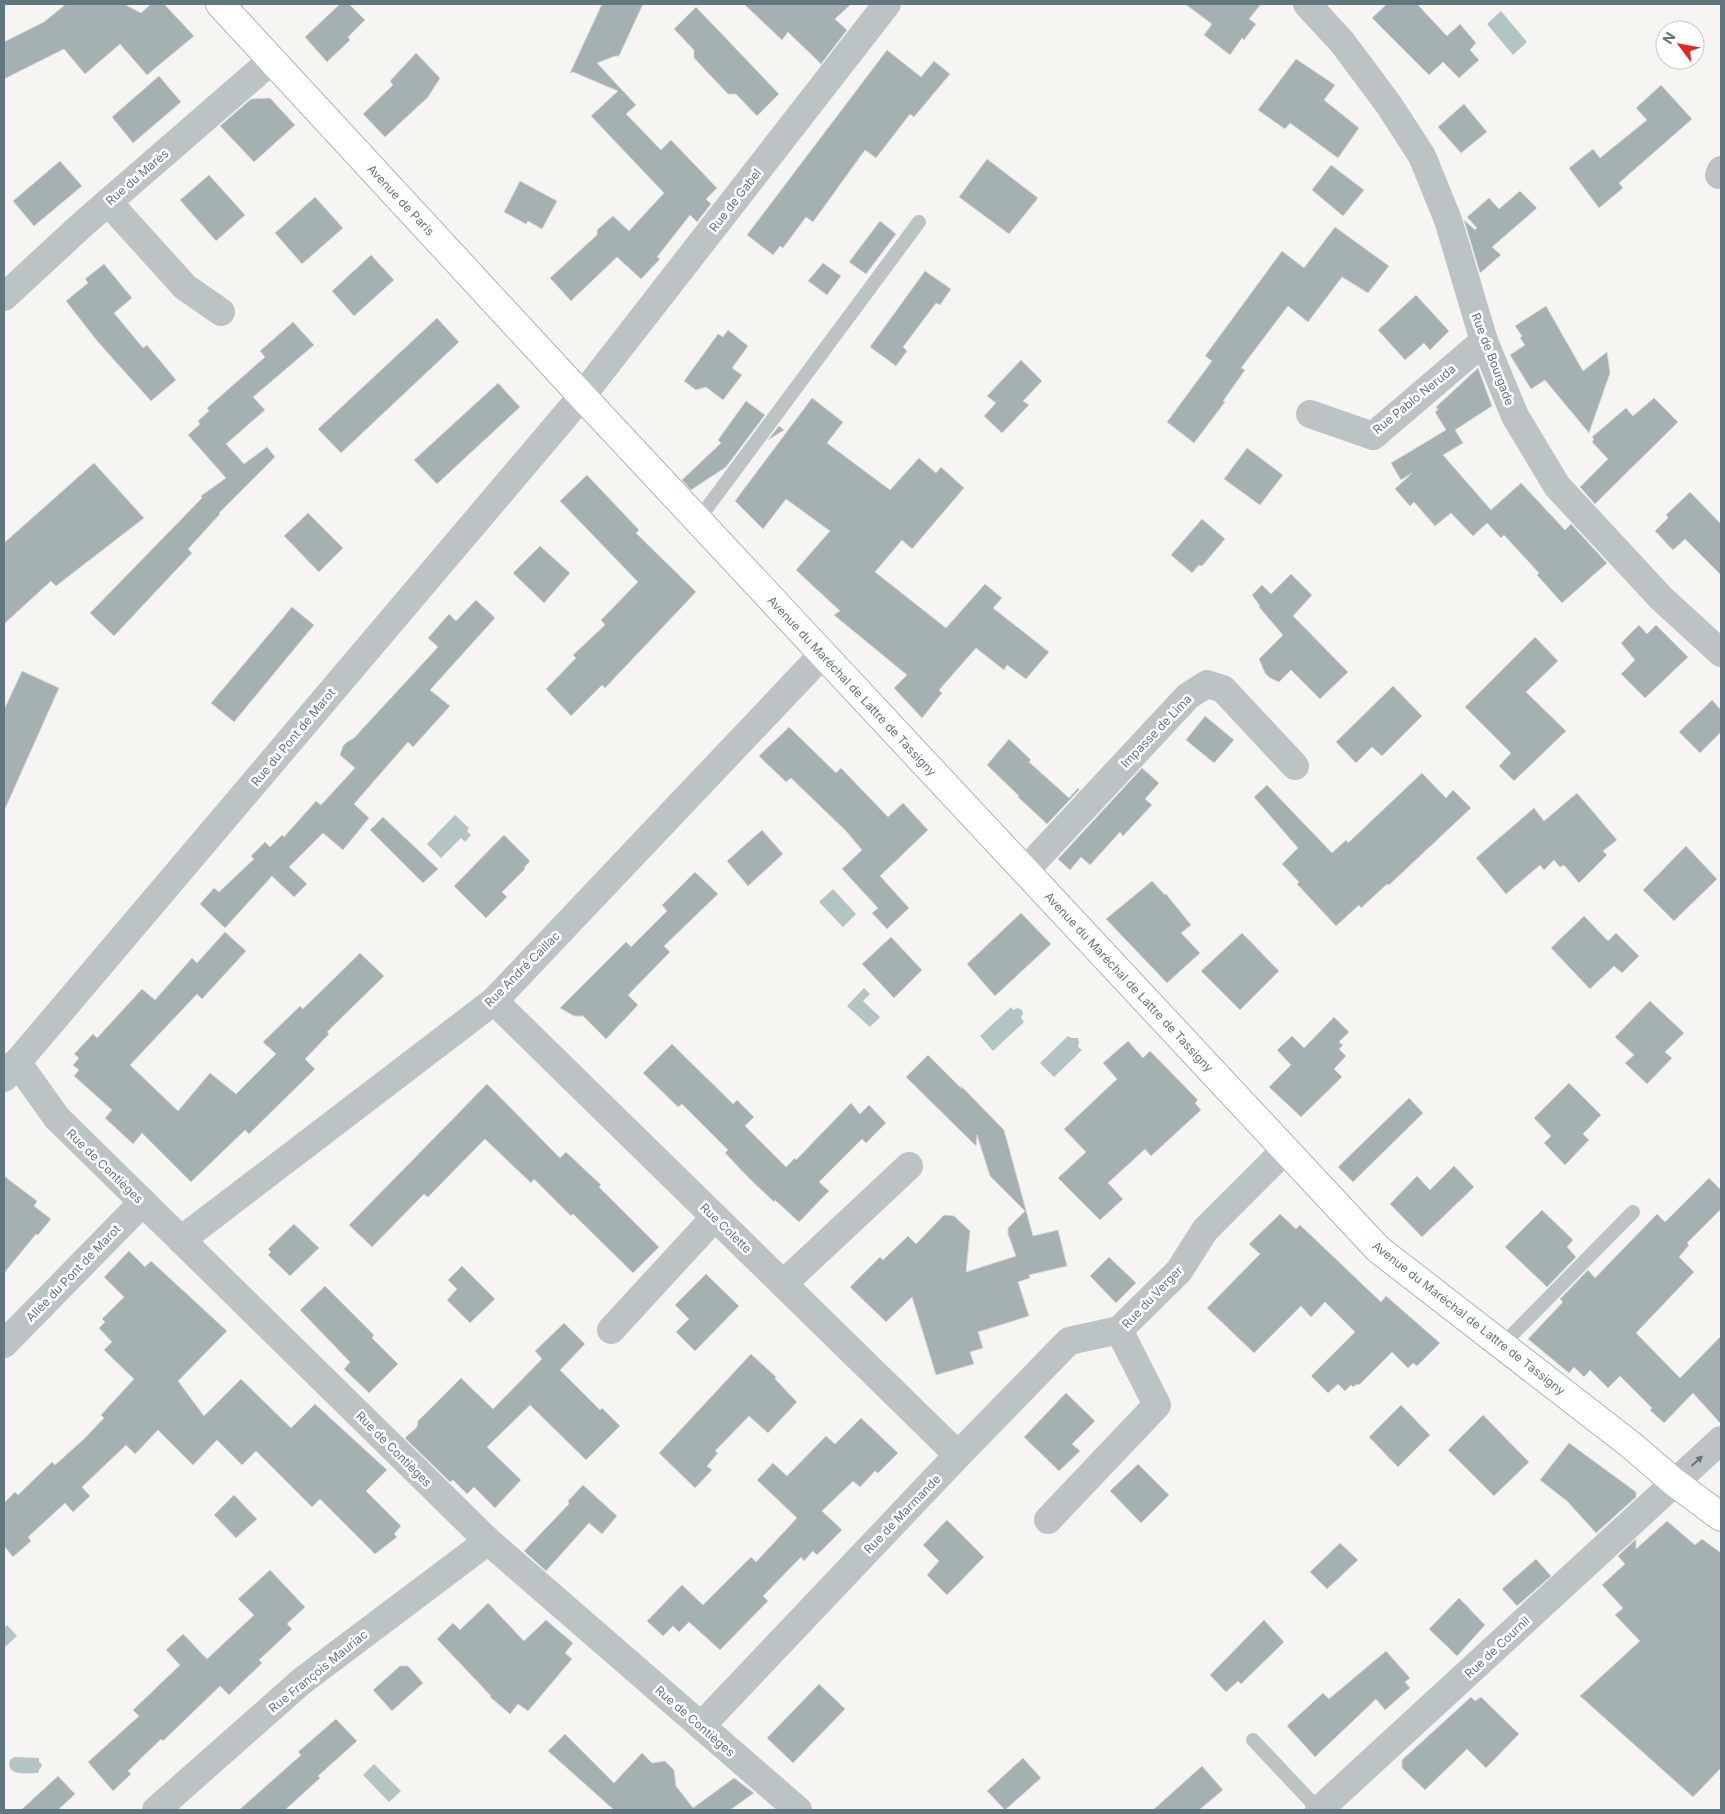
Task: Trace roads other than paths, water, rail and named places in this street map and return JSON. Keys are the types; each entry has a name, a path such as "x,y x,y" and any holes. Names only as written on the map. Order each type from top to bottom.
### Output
{"main road":[{"name":"Avenue de Paris","path":"220,4 582,396"},
{"name":"Avenue du Maréchal de Lattre de Tassigny","path":"582,396 1378,1249 1721,1517"}],"street":[{"name":"Rue de Gabel","path":"582,396 887,4"},
{"name":"Rue de Bourgade","path":"1307,4 1342,42 1389,104 1422,156 1448,220 1484,341 1515,416 1557,486 1661,598 1721,653"},
{"name":"Rue du Marès","path":"4,297 108,202 272,60"},
{"path":"108,202 185,287 221,312"},
{"name":"Rue Pablo Neruda","path":"1310,414 1373,436 1484,341"},
{"name":"Rue du Pont de Marot","path":"10,1070 582,396"},
{"name":"Rue André Caillac","path":"181,1240 494,1001 823,654"},
{"name":"Impasse de Lima","path":"1025,871 1188,696 1207,684 1223,689 1295,766"},
{"name":"Rue Colette","path":"494,1001 958,1455"},
{"name":"Rue de Contièges","path":"10,1070 488,1541 798,1810"},
{"name":"Rue du Verger","path":"1048,1520 1157,1405 1119,1330 1178,1271 1205,1230 1285,1150"},
{"path":"784,1284 909,1166"},
{"name":"Allée du Pont de Marot","path":"4,1344 143,1202"},
{"path":"611,1330 715,1217"},
{"name":"Rue de Marmande","path":"701,1726 1069,1341 1119,1330"},
{"name":"Rue de Cournil","path":"1319,1810 1721,1440"},
{"name":"Rue François Mauriac","path":"156,1810 302,1681 488,1541"}],"lane":[{"path":"698,520 920,222"},
{"path":"1502,1345 1633,1212"},
{"path":"1253,1740 1319,1810"}]}
